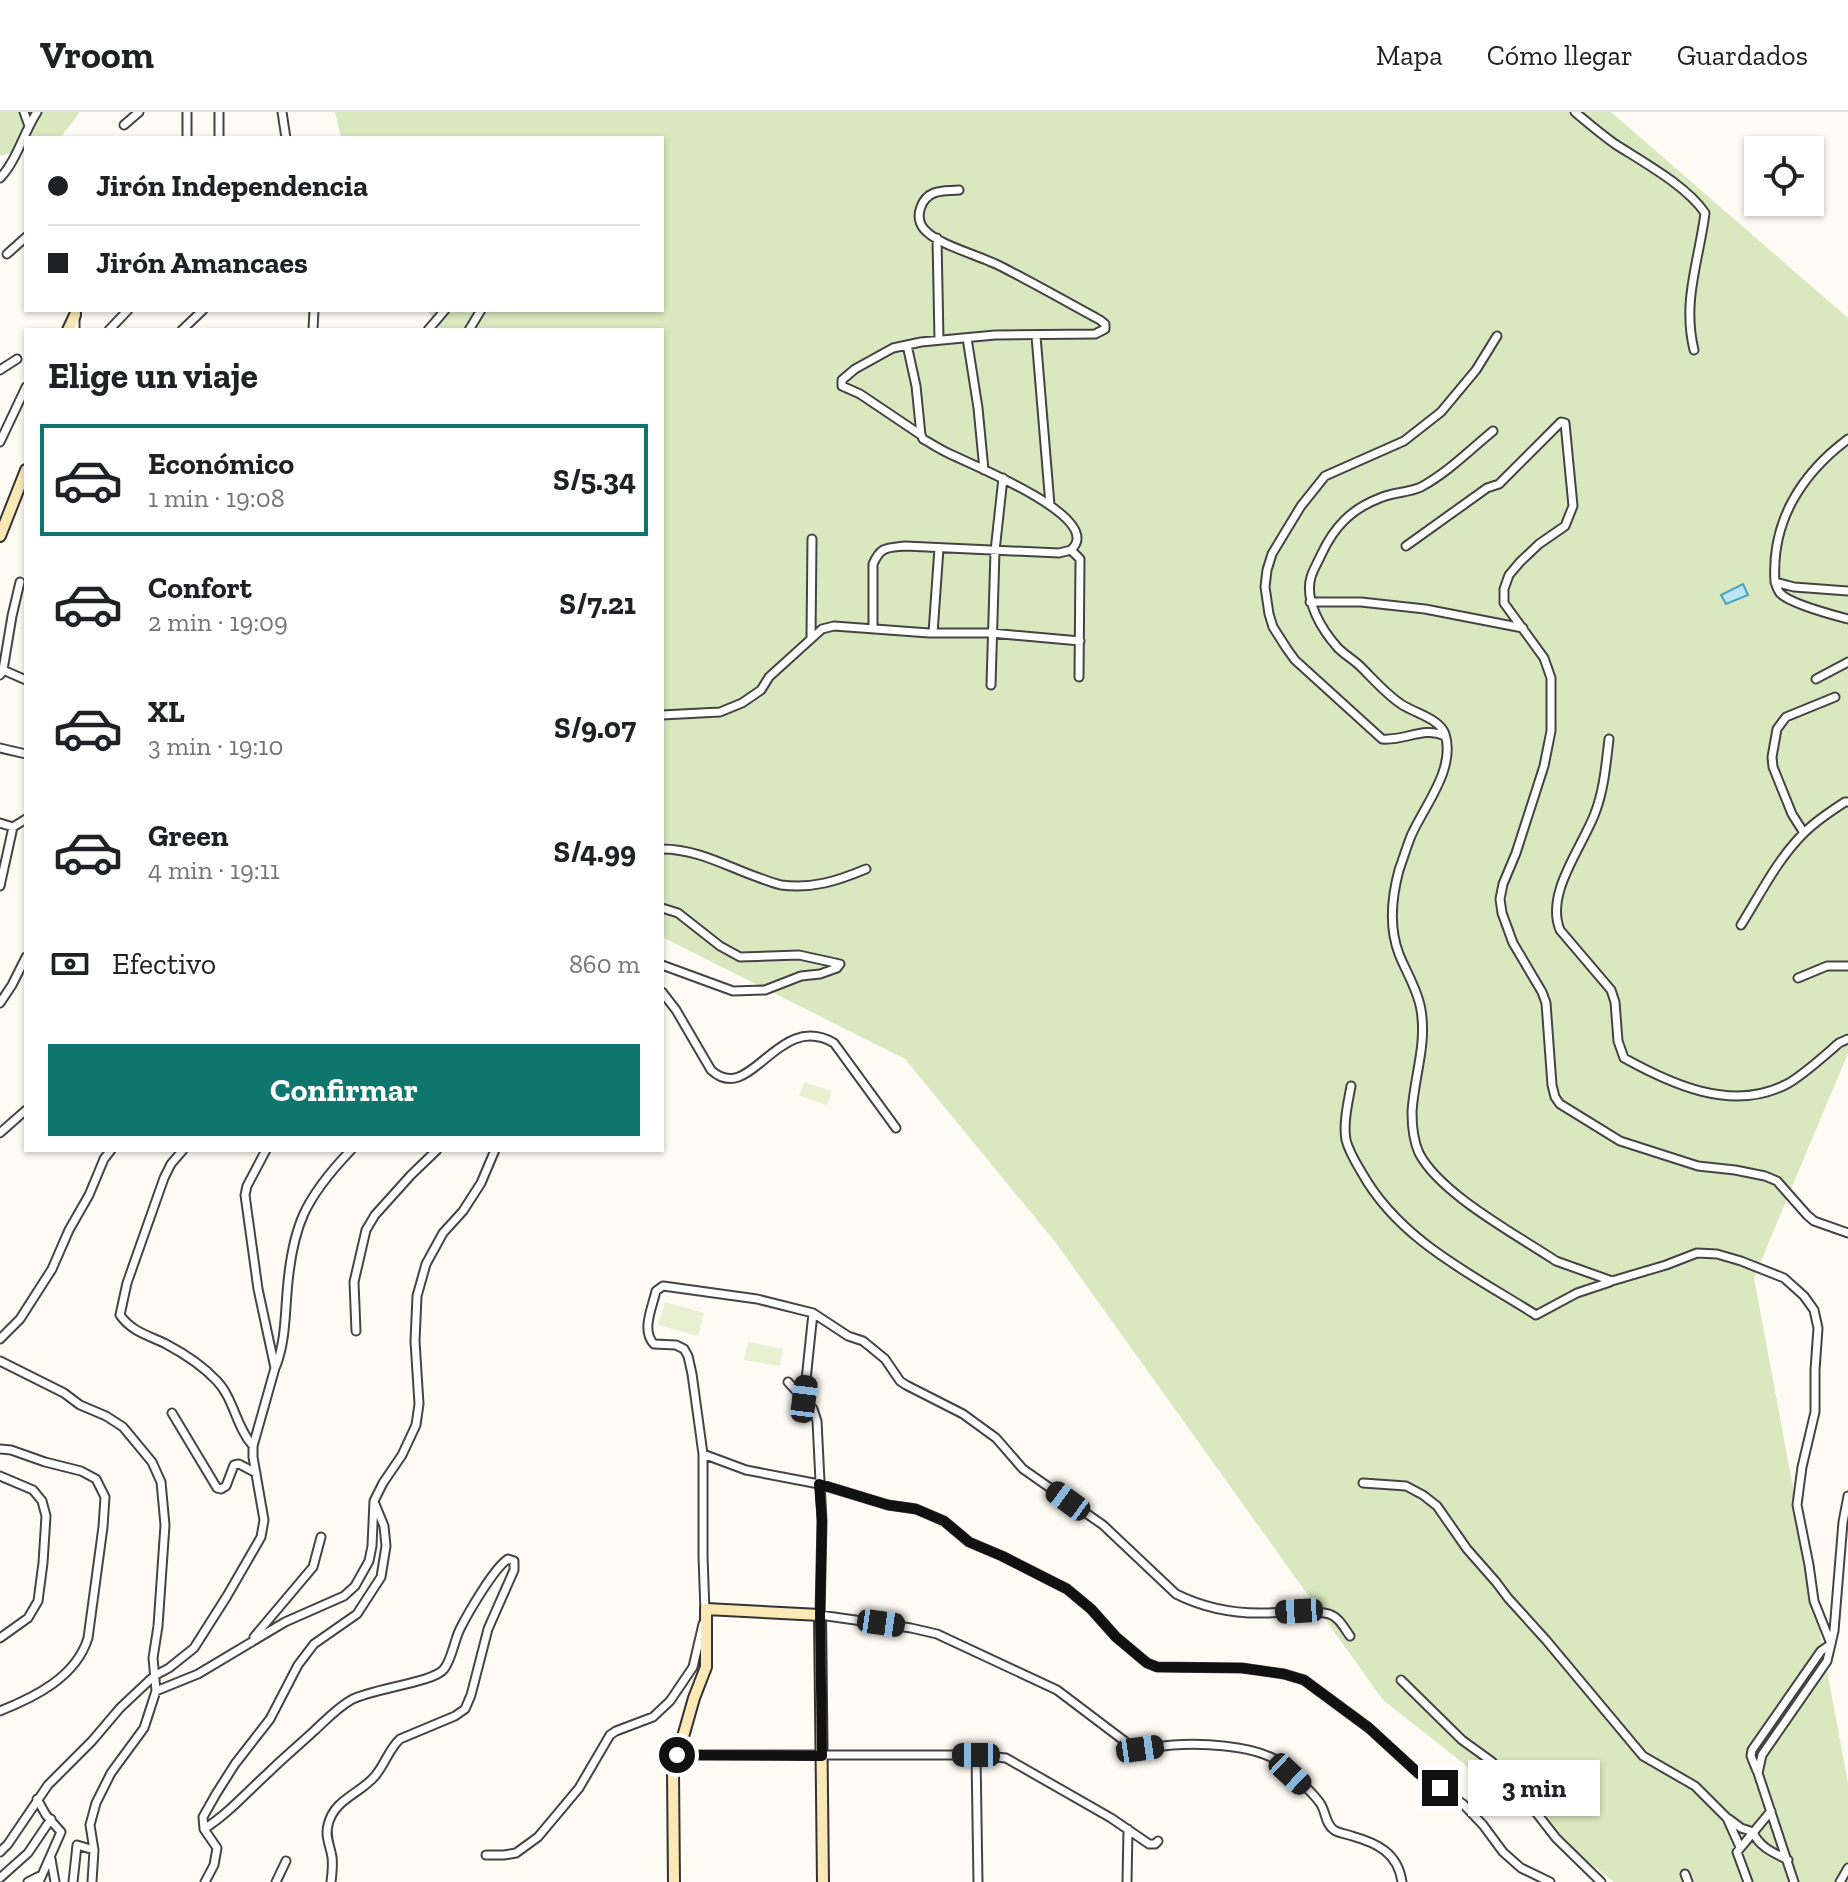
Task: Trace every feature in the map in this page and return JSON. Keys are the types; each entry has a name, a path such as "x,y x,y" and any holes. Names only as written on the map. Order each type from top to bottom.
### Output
{"street":[{"path":"24,112 29,126"},
{"path":"24,136 37,112"},
{"path":"124,125 139,112"},
{"path":"187,112 187,136"},
{"path":"219,112 219,136"},
{"path":"282,112 286,136"},
{"path":"1575,112 1698,202 1705,213 1689,302 1694,350"},
{"path":"0,178 10,166 24,137"},
{"path":"873,629 873,564 877,554 885,548 905,546 1059,553 1071,550 1076,543 1075,533 1067,520 1050,505 923,439 860,394 842,386 842,380 855,369 893,348 995,335 1095,334 1105,329 1105,324 999,265 937,238 921,226 919,214 923,202 937,191 959,190"},
{"path":"937,238 939,340"},
{"path":"7,254 24,239"},
{"path":"111,328 126,312"},
{"path":"184,328 201,312"},
{"path":"430,328 443,312"},
{"path":"1036,336 1050,505"},
{"path":"1445,736 1435,731 1382,739 1295,660 1273,627 1265,587 1267,570 1272,554 1301,506 1325,476 1404,441 1441,412 1476,370 1497,336"},
{"path":"967,338 984,470"},
{"path":"907,345 916,386 921,435"},
{"path":"0,370 17,359"},
{"path":"0,442 24,391"},
{"path":"1406,546 1487,488 1499,484 1564,422 1573,506 1570,517 1561,530 1539,544 1520,562 1509,575 1504,589 1504,603 1544,658 1551,678 1551,731 1544,766 1500,899 1513,943 1546,1003 1555,1097 1560,1104 1591,1125 1631,1146 1698,1166 1735,1170 1777,1181 1814,1221 1848,1233"},
{"path":"1493,431 1420,487 1381,497 1345,517 1328,540 1311,577 1310,602 1322,627 1338,647 1394,699 1433,721 1444,731 1447,744 1442,774 1411,837 1394,893 1397,950 1422,1014 1423,1046 1412,1110 1412,1133 1419,1153 1432,1172 1468,1204 1556,1261 1612,1281"},
{"path":"1848,439 1807,477 1786,512 1773,561 1775,582 1785,597 1848,619"},
{"path":"1,531 24,475"},
{"path":"991,685 995,551 1003,478"},
{"path":"811,638 812,539"},
{"path":"933,633 939,548"},
{"path":"1071,550 1080,559 1079,677"},
{"path":"20,582 2,672 24,679"},
{"path":"1775,582 1794,587 1848,591"},
{"path":"1310,602 1361,602 1425,609 1525,629"},
{"path":"664,715 720,712 742,703 761,690 769,677 811,638 822,629 834,626 933,633 991,633 1080,641"},
{"path":"1816,679 1848,662"},
{"path":"1804,833 1792,814 1773,767 1777,729 1786,717 1835,697"},
{"path":"1609,739 1599,801 1558,890 1556,921 1560,930 1611,990 1618,1041 1624,1058 1691,1089 1747,1095 1786,1085 1848,1039"},
{"path":"0,748 24,754"},
{"path":"1741,925 1781,861 1804,833 1848,800"},
{"path":"0,886 13,827 24,820"},
{"path":"0,823 13,827"},
{"path":"664,849 708,856 779,884 836,882 866,869"},
{"path":"664,909 678,913 740,957 799,955 840,964 820,974 801,976 765,990 733,991 664,966"},
{"path":"0,1003 24,961"},
{"path":"1798,978 1827,966 1848,966"},
{"path":"664,995 718,1077 730,1080 743,1076 785,1043 819,1036 834,1043 896,1128"},
{"path":"1351,1086 1346,1140 1367,1181 1384,1203 1408,1230 1442,1257 1536,1315 1577,1293 1697,1253 1717,1254 1784,1278 1804,1296 1814,1310 1818,1328 1815,1412 1797,1505 1814,1601 1831,1644"},
{"path":"0,1133 24,1112"},
{"path":"0,1339 20,1319 52,1269 109,1152"},
{"path":"181,1152 164,1178 127,1283 120,1315 132,1329 197,1363 219,1382 244,1436 253,1446"},
{"path":"265,1152 245,1195 258,1289 275,1368"},
{"path":"0,1852 48,1785 120,1708 154,1676 194,1648 261,1537 264,1520 253,1446 282,1352 289,1265 298,1222 318,1188 349,1152"},
{"path":"356,1331 354,1282 366,1230 380,1209 435,1152"},
{"path":"156,1691 198,1674 250,1641 344,1596 355,1586 369,1561 374,1501 416,1425 419,1404 415,1341 417,1296 426,1264 443,1233 463,1211 481,1183 494,1152"},
{"path":"674,1882 673,1772 706,1667 703,1454 688,1356 684,1349 676,1345 654,1344 649,1340 647,1332 656,1291 660,1286 757,1299 813,1313 848,1336 863,1341 885,1359 900,1381 963,1414 996,1438 1023,1469 1103,1525 1176,1594 1232,1612 1329,1614 1338,1619 1350,1636"},
{"path":"804,1399 813,1313"},
{"path":"0,1361 123,1427 152,1462 161,1482 165,1525 153,1658 156,1691 144,1728 111,1773 96,1803 90,1825 94,1850 92,1882"},
{"path":"788,1382 813,1409 817,1421 822,1521 823,1882"},
{"path":"172,1413 217,1488 226,1486 234,1465 239,1464 256,1473"},
{"path":"0,1449 81,1471 96,1479 105,1497 85,1649 47,1689 0,1711"},
{"path":"703,1454 746,1470 819,1484 888,1505 916,1509 944,1521 969,1542 1067,1589 1091,1609 1116,1637 1147,1663 1157,1667 1242,1668 1304,1680 1369,1728 1418,1773 1463,1804 1503,1852 1521,1868 1550,1882"},
{"path":"0,1476 33,1490 42,1501 46,1516 38,1601 28,1618 0,1638"},
{"path":"1363,1483 1406,1486 1437,1506 1467,1549 1643,1756 1695,1786 1727,1818 1753,1832"},
{"path":"1794,1882 1758,1773 1762,1755 1827,1661 1834,1631 1848,1496"},
{"path":"205,1882 214,1865 217,1848 204,1829 203,1817 216,1794 270,1719 298,1665 314,1644 357,1614 381,1577 386,1546 384,1526 374,1501"},
{"path":"250,1641 313,1567 321,1537"},
{"path":"204,1829 217,1821 336,1710 354,1698 440,1673 446,1666 460,1629 500,1564 508,1559 514,1561 514,1570 488,1629 465,1709 400,1739 378,1773 334,1811 327,1829 333,1859 331,1882"},
{"path":"706,1609 820,1615 937,1634 1057,1690 1131,1746 1140,1749 1200,1744 1242,1749 1276,1760 1321,1803 1334,1830 1374,1842 1384,1850 1400,1869 1402,1882"},
{"path":"486,1855 516,1853 526,1847 579,1788 610,1735 653,1717 670,1701 693,1667 706,1609"},
{"path":"1401,1680 1462,1740 1491,1761 1514,1784 1556,1838 1601,1882"},
{"path":"677,1755 976,1755 1006,1758 1149,1844 1158,1841"},
{"path":"976,1755 978,1882"},
{"path":"37,1799 61,1832 77,1845 94,1850"},
{"path":"1748,1882 1737,1852 1771,1811"},
{"path":"1727,1818 1740,1847"},
{"path":"0,1878 28,1853 51,1819"},
{"path":"1127,1882 1128,1829"},
{"path":"28,1882 41,1878 61,1832"},
{"path":"1753,1832 1762,1846 1788,1860"},
{"path":"73,1882 77,1845"},
{"path":"51,1859 55,1882"},
{"path":"276,1882 286,1861"},
{"path":"1840,1882 1848,1868"}],"green space":[{"path":"0,112 80,112 62,136 24,136 24,150 0,156"},
{"path":"335,112 1611,112 1848,318 1848,1053 1754,1278 1848,1783 1848,1882 1614,1882 1383,1700 1056,1243 905,1059 664,938 664,328 440,328 428,312 664,312 664,136 341,136"},
{"path":"804,1082 832,1091 827,1105 799,1096"},
{"path":"665,1302 704,1313 698,1336 658,1325"},
{"path":"748,1342 783,1349 780,1366 744,1360"}],"water":[{"path":"1743,584 1748,595 1726,604 1721,595"}],"route":[{"path":"677,1755 822,1756 822,1521 819,1484 888,1505 916,1509 944,1521 969,1542 1067,1589 1147,1663 1157,1667 1193,1669 1242,1668 1304,1680 1369,1728 1418,1773 1440,1788"}]}
